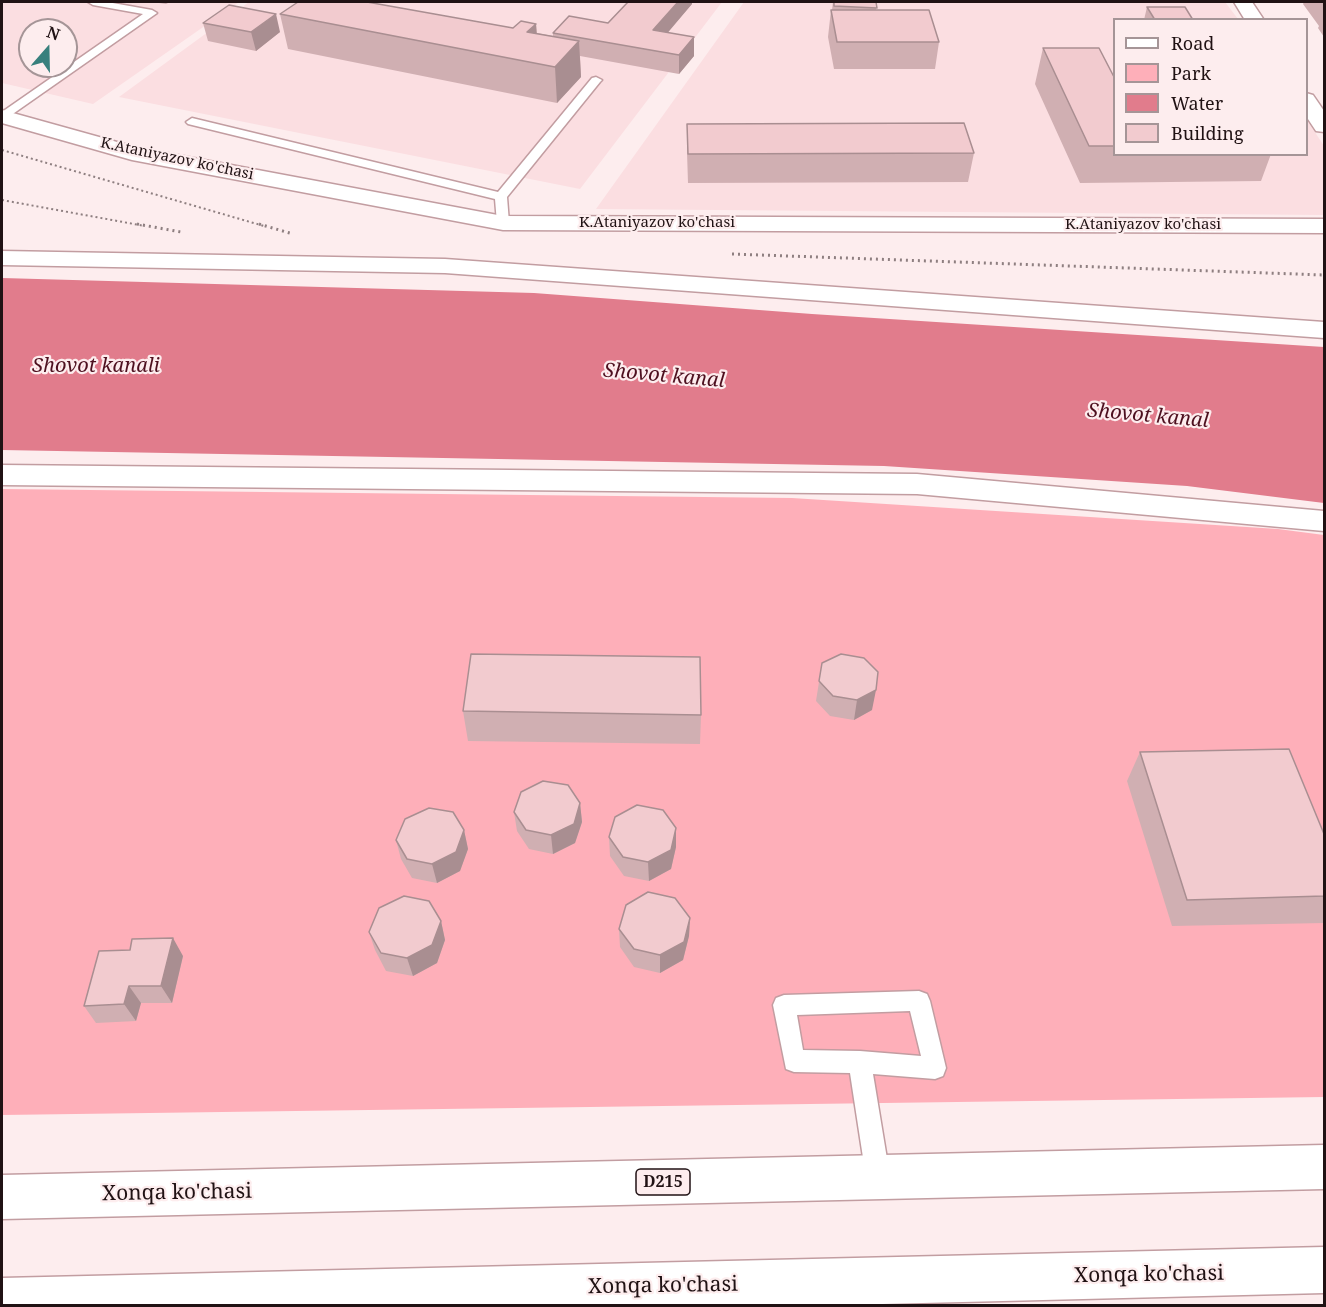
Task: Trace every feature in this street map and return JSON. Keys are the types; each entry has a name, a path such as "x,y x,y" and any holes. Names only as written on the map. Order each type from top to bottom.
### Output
{"street":[{"path":"1243,2 1254,18"},
{"path":"1308,102 1324,126"},
{"name":"K.Ataniyazov ko'chasi","path":"2,116 132,153 503,223 1324,226"},
{"path":"2,258 445,266 1324,330"},
{"path":"2,475 917,484 1324,521"},
{"name":"Xonqa ko'chasi","path":"2,1197 1324,1167"},
{"name":"Xonqa ko'chasi","path":"2,1301 1324,1270"}],"lane":[{"path":"2,116 152,13 93,2"},
{"path":"503,223 501,197 596,80"},
{"path":"192,122 501,197"},
{"path":"919,1001 934,1068 860,1062 794,1061 784,1005 919,1001"},
{"path":"860,1062 878,1177"}],"path":[{"path":"2,200 182,232"},
{"path":"284,239 296,238"}],"shaded area":[{"path":"2,2 239,2 93,104 2,83"},
{"path":"249,2 722,2 580,189 119,97"},
{"path":"744,2 1225,2 1237,18 1113,18 1113,156 1308,156 1308,122 1324,146 1324,215 596,209"}],"green space":[{"path":"2,489 792,498 1278,529 1324,535 1324,1097 2,1115"}],"water":[{"name":"Shovot kanali","path":"2,278 534,293 812,314 1324,347 1324,503 1187,486 884,466 2,450"}],"building":[{"path":"298,2 367,2 513,28 521,21 536,24 527,32 579,41 555,67 280,14"},
{"path":"628,2 678,2 653,30 694,37 679,55 553,33 569,16 608,23"},
{"path":"834,2 876,2 877,8 834,6"},
{"path":"229,5 276,14 251,32 203,23"},
{"path":"1147,7 1185,7 1192,18 1154,18"},
{"path":"831,10 929,10 939,42 837,42"},
{"path":"1043,48 1099,48 1113,75 1113,146 1089,146"},
{"path":"964,123 974,153 688,154 687,124"},
{"path":"471,654 700,657 701,715 463,711"},
{"path":"841,654 864,658 878,672 876,690 857,700 833,696 819,681 822,663"},
{"path":"1289,749 1324,834 1324,896 1187,900 1140,752"},
{"path":"543,781 568,785 580,803 574,824 551,835 526,830 514,812 521,792"},
{"path":"637,805 663,810 676,828 671,850 648,862 623,857 609,837 615,817"},
{"path":"429,808 453,812 464,830 456,852 432,864 407,859 396,840 405,819"},
{"path":"648,892 675,898 690,918 684,942 660,955 634,949 619,929 626,905"},
{"path":"404,896 429,901 441,921 432,945 407,958 381,953 369,932 379,908"},
{"path":"173,938 161,986 129,986 124,1004 84,1006 99,951 130,950 132,939"}],"water label":[{"name":"Shovot kanal","path":"664,376"},
{"name":"Shovot kanal","path":"1148,416"}]}
